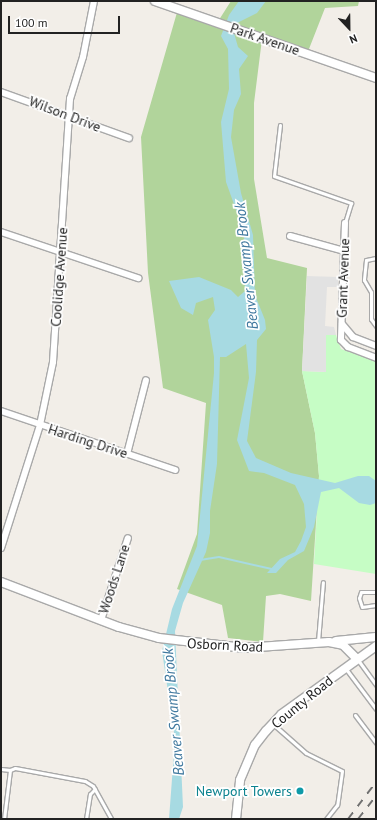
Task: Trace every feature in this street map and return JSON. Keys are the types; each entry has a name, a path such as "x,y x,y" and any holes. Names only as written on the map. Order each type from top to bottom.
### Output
{"street":[{"name":"Coolidge Avenue","path":"1,548 40,425 53,362 62,251 70,99 83,57 94,1"},
{"name":"Park Avenue","path":"155,1 376,78"},
{"name":"Wilson Drive","path":"1,92 69,115 129,138"},
{"name":"Grant Avenue","path":"345,223 341,340 348,347 376,358"},
{"path":"1,232 62,251 138,278"},
{"path":"290,236 344,251"},
{"path":"341,323 353,337 376,346"},
{"path":"127,454 146,380"},
{"name":"Harding Drive","path":"1,411 175,470"},
{"name":"Woods Lane","path":"101,620 128,538"},
{"name":"Osborn Road","path":"1,582 101,620 159,638 178,642 244,648 329,642 343,645 357,659"},
{"path":"329,642 376,638"},
{"name":"County Road","path":"236,819 240,780 255,745 273,724 345,667 376,646"}],"lane":[{"path":"280,125 274,176 351,203 345,223"},
{"path":"376,258 366,260 364,280 371,292 371,319 376,326"},
{"path":"318,643 323,582"},
{"path":"376,592 362,592 359,598 362,607 376,605"},
{"path":"357,659 376,685"},
{"path":"345,667 376,709"},
{"path":"355,715 376,743"},
{"path":"273,724 306,753 342,772 337,804 326,819"},
{"path":"1,769 10,770 15,768 85,780 95,789 111,819"},
{"path":"4,819 10,770"},
{"path":"86,819 90,794 95,789"}],"green space":[{"path":"231,1 359,1 358,6 325,8 307,54 262,39 254,103 254,179 267,258 307,268 302,371 315,433 319,476 311,601 280,594 266,596 263,642 228,638 222,605 177,589 197,534 206,403 163,388 148,273 141,137 178,9 217,23"},
{"path":"326,334 336,335 341,349 376,361 376,574 314,564 319,476 315,433 302,371 326,372"}],"shaded area":[{"path":"307,276 338,277 338,287 327,287 325,326 334,327 336,335 326,335 326,372 302,371"}],"water":[{"path":"239,1 266,1 257,13 237,23 234,33 238,47 248,56 239,69 241,94 234,110 231,137 241,193 253,235 255,295 265,320 266,329 257,340 256,372 247,441 256,458 291,473 335,483 358,476 369,476 376,481 376,503 370,505 359,503 339,488 321,492 314,527 304,551 288,560 276,573 267,573 280,559 295,552 301,541 306,527 304,504 295,485 264,473 249,471 237,440 249,378 246,344 226,357 220,357 217,464 210,511 210,533 206,552 183,603 175,631 183,807 179,819 169,819 175,739 162,651 172,609 197,546 214,373 214,357 208,320 215,310 213,297 196,303 193,315 181,308 169,281 199,277 231,290 238,297 245,291 244,232 226,182 221,122 229,89 228,49 221,36 229,15"}],"waterway":[{"name":"Beaver Swamp Brook","path":"200,560 219,557 272,569"}],"railway":[{"path":"348,819 376,782"},
{"path":"358,819 376,796"}],"place":[{"name":"Newport Towers","path":"300,791"}]}
